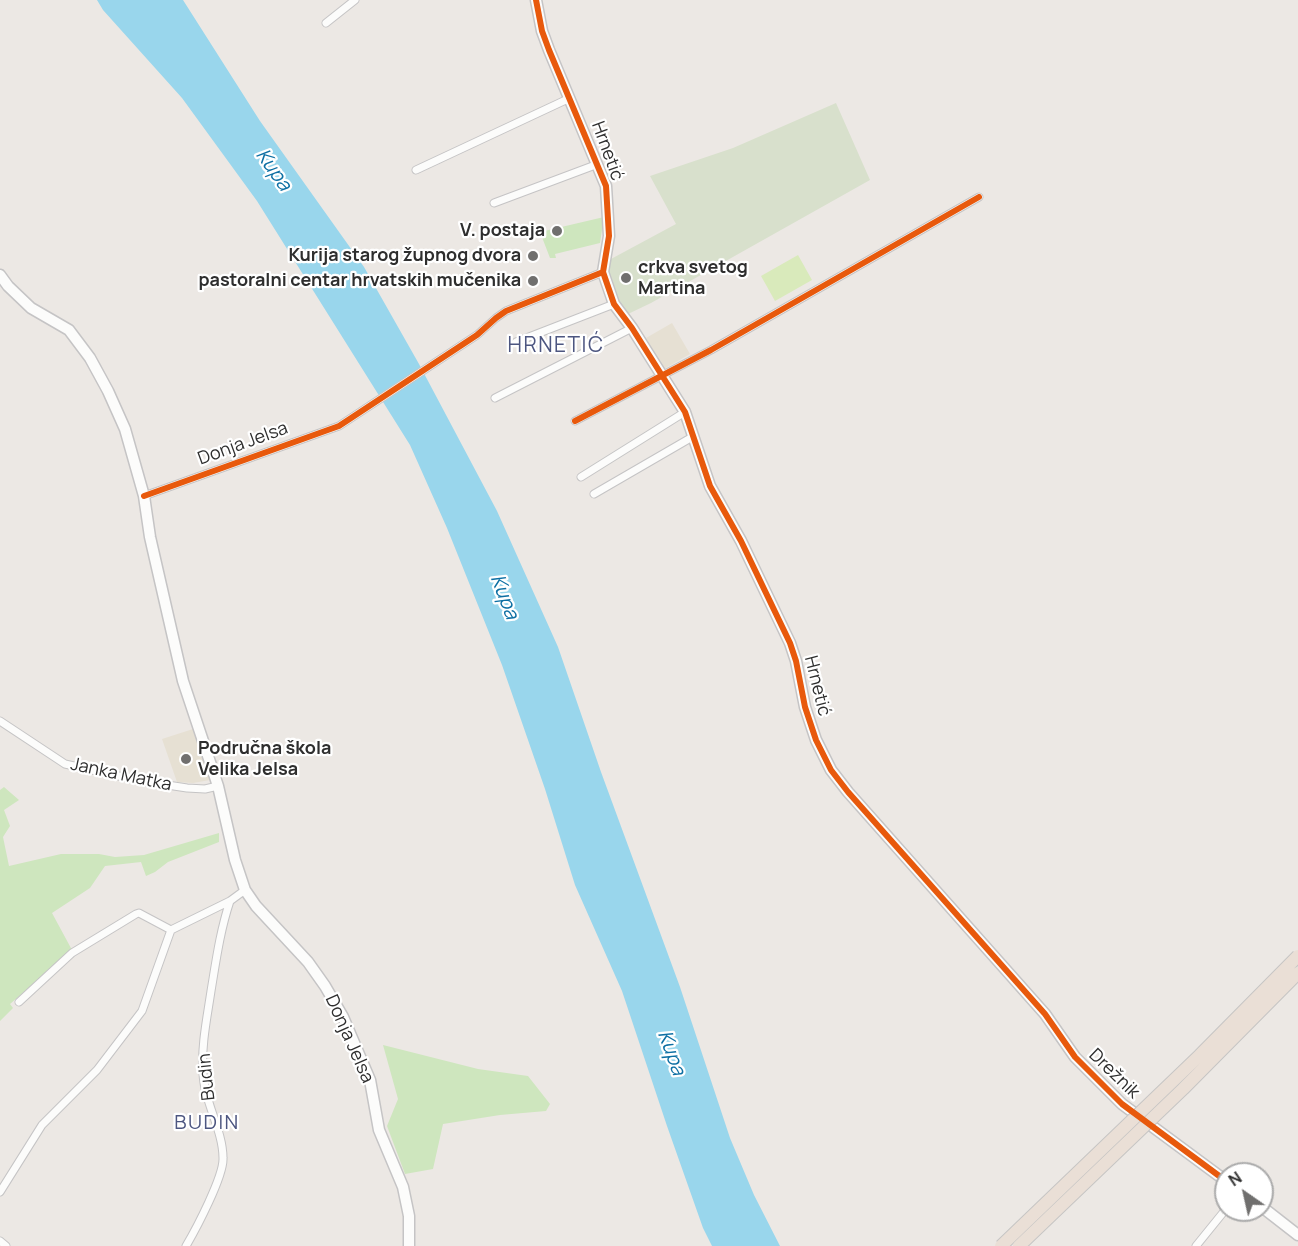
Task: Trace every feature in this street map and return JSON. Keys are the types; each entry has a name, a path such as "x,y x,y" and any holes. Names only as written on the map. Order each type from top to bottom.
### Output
{"highway":[{"name":"Drežnik","path":"1001,1246 1192,1063 1298,956"},
{"path":"1019,1246 1158,1113 1298,973"}],"street":[{"path":"326,23 355,0"},
{"name":"Hrnetić","path":"536,0 542,31 606,186 609,236 603,272 614,304 632,328 685,412 710,486 741,541 790,643 816,740 831,770 848,792 1002,966"},
{"path":"416,170 570,98"},
{"name":"Hrnetić","path":"494,203 598,165"},
{"path":"575,421 720,345 979,197"},
{"name":"Donja Jelsa","path":"144,496 339,426 456,350 506,311 603,272"},
{"name":"Donja Jelsa","path":"0,275 31,308 69,330 90,358 125,429 144,496 150,537 183,681 218,786 235,860 246,890 256,906 308,962 343,1017 370,1080 379,1130 403,1187 409,1216 409,1246"},
{"path":"516,342 614,304"},
{"path":"495,398 632,328"},
{"path":"581,477 685,412"},
{"path":"594,494 694,436"},
{"name":"Janka Matka","path":"0,721 65,764 141,781 187,788 205,789 218,786"},
{"path":"1,1191 42,1125 97,1070 142,1011 171,930 230,902 246,890"},
{"name":"Budin","path":"186,1246 207,1206 224,1159 218,1131 208,1104 202,1051 221,930 230,902"},
{"path":"19,1002 72,953 136,914 139,913 171,930"},
{"name":"Drežnik","path":"1002,966 1045,1014 1076,1057 1122,1104 1214,1172"},
{"path":"1274,1216 1298,1235"},
{"path":"1196,1246 1215,1222"},
{"path":"0,1241 6,1246"}],"shaded area":[{"path":"672,323 690,354 664,369 646,338"},
{"name":"Područna škola Velika Jelsa","path":"193,729 210,780 193,783 177,782 162,739"}],"green space":[{"path":"836,103 870,180 628,314 611,288 608,274 611,259 676,224 650,176 733,148"},
{"path":"604,217 600,243 555,254 556,258 550,258 540,232"},
{"path":"798,255 812,280 775,301 761,276"},
{"path":"4,787 19,800 4,810 10,826 3,837 9,866 61,854 99,854 115,857 144,855 219,833 219,842 168,862 146,876 141,862 105,866 90,888 52,913 72,950 10,1004 13,1008 0,1021 0,790"},
{"path":"383,1045 478,1069 528,1076 550,1104 546,1111 443,1124 433,1169 405,1174 387,1126 398,1099"}],"water":[{"name":"Kupa","path":"97,0 183,0 260,121 364,267 419,364 497,511 558,647 680,987 730,1138 754,1195 780,1246 712,1246 703,1228 622,991 575,885 502,665 447,528 410,445 257,201 182,98 103,10"}],"cycle path":[{"path":"536,0 542,31 549,50 606,186 609,236 603,272 614,304 632,328 685,412 710,486 741,541 790,643 805,707 816,740 831,770 1045,1014 1075,1057 1122,1104 1214,1172"},
{"path":"575,421 711,350 979,197"},
{"path":"144,496 339,426 477,335 506,311 603,272"}],"place":[{"name":"V. postaja","path":"557,231"},
{"name":"Kurija starog župnog dvora","path":"533,256"},
{"name":"crkva svetog Martina","path":"626,278"},
{"name":"pastoralni centar hrvatskih mučenika","path":"533,281"},
{"name":"Područna škola Velika Jelsa","path":"186,759"}],"district":[{"name":"HRNETIĆ","path":"556,346"},
{"name":"BUDIN","path":"207,1123"}]}
